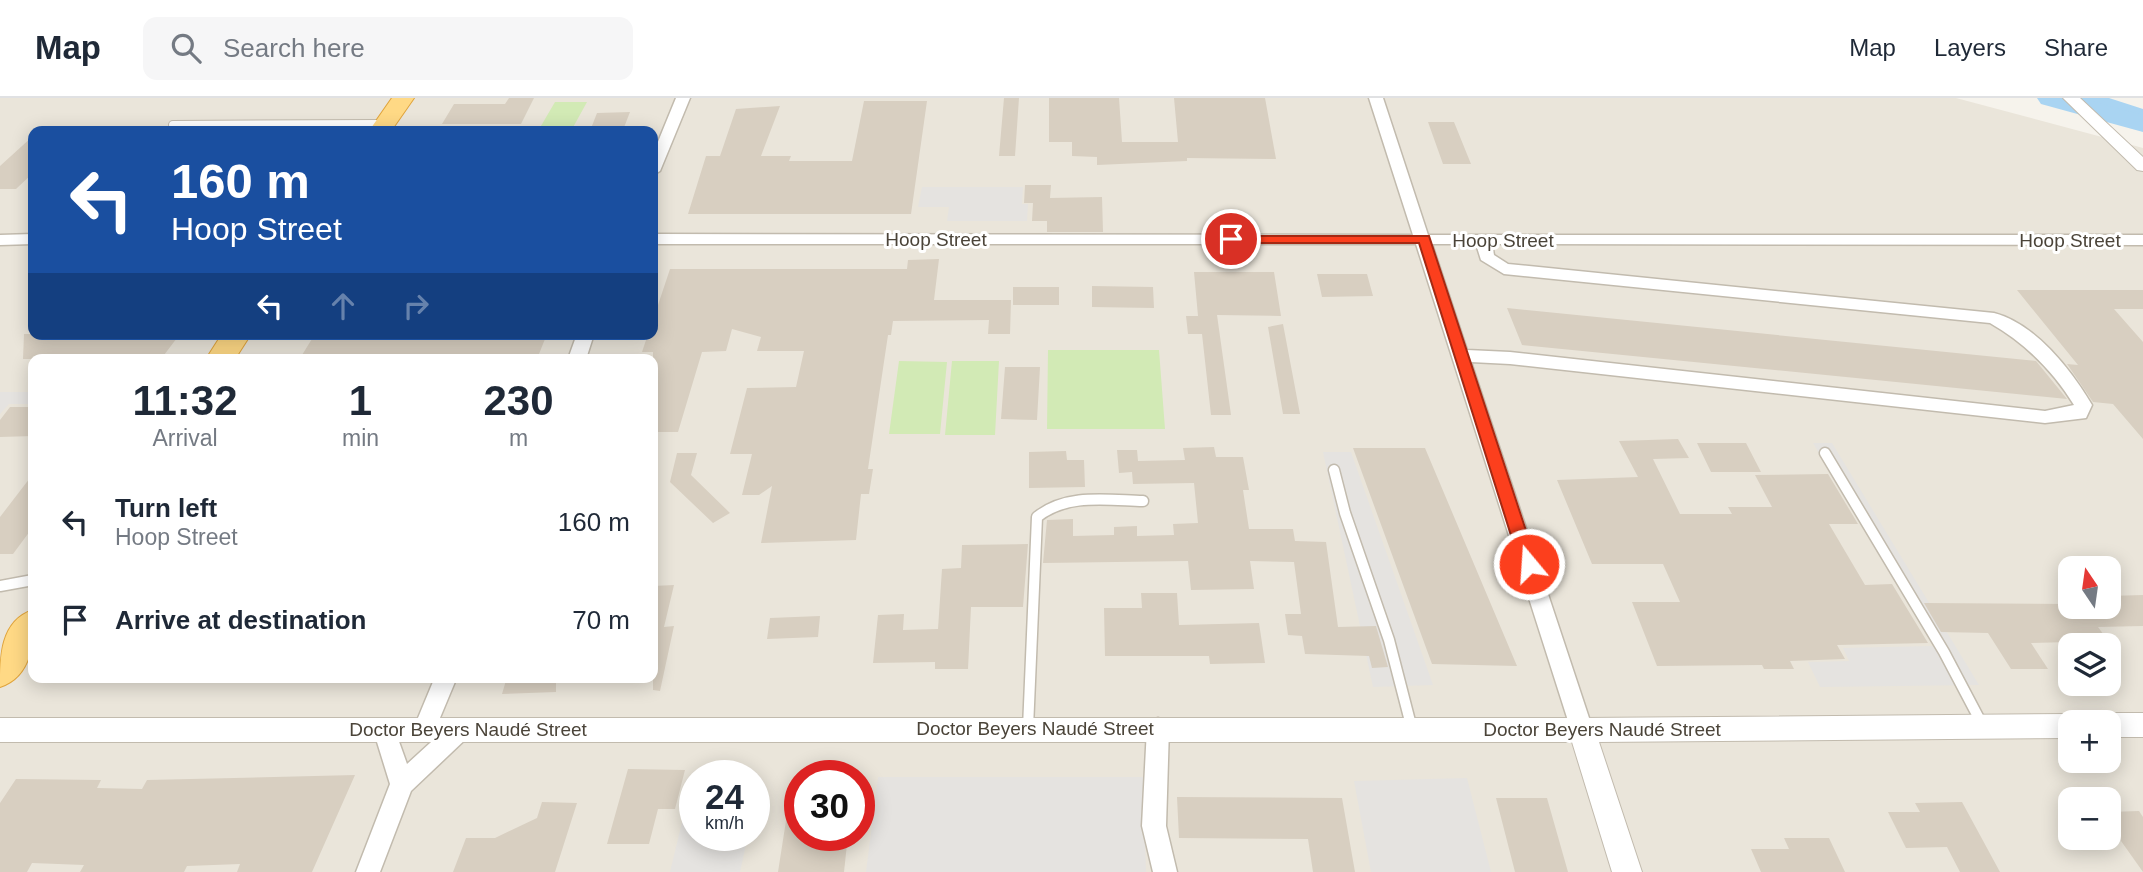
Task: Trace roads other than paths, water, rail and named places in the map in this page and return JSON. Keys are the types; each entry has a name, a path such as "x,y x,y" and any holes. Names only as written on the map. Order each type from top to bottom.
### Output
{"highway":[{"path":"383,126 403,98"},
{"path":"0,672 28,631"}],"street":[{"path":"658,158 682,98"},
{"path":"1376,98 1462,356 1627,872"},
{"path":"2071,98 2143,166"},
{"path":"0,240 28,239"},
{"name":"Hoop Street","path":"658,239 2143,240"},
{"path":"1462,356 1510,358 2045,417 2081,413 2083,405 2070,383 2047,358 2014,327 1994,318 1504,268 1487,257 1483,241"},
{"path":"424,730 444,683"},
{"path":"2121,726 2143,725"},
{"name":"Doctor Beyers Naudé Street","path":"0,730 1582,730 2058,726"},
{"path":"1158,728 1154,826 1165,872"},
{"path":"384,729 402,784"},
{"path":"368,872 402,784 461,729"}],"lane":[{"path":"173,125 243,126"},
{"path":"1825,453 1944,652 1983,726"},
{"path":"1334,470 1345,513 1389,640 1412,730"},
{"path":"1028,728 1037,517 1047,508 1077,502 1143,501"},
{"path":"0,586 28,581"}],"water":[{"path":"2064,98 2109,98 2143,109 2143,116"}],"waterway":[{"path":"2051,98 2143,124"}]}
